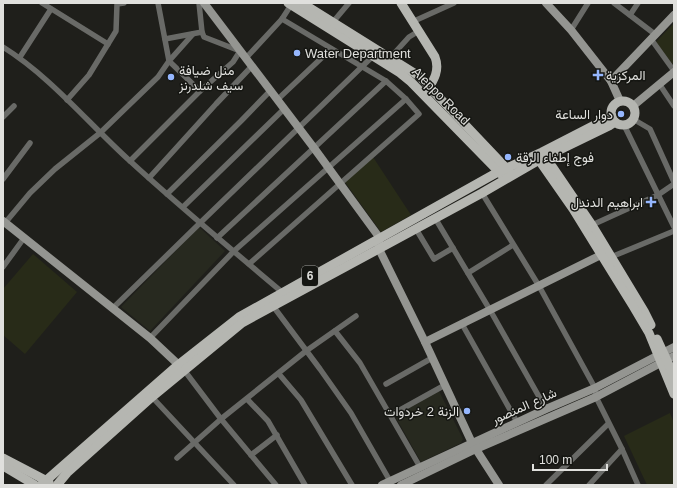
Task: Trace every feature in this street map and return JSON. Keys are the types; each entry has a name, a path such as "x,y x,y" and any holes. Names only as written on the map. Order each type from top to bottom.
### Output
{"main road":[{"name":"Aleppo Road","path":"302,3 415,73 428,85 509,178"},
{"path":"396,3 431,64 428,85"},
{"path":"402,3 412,22 435,57 438,65 436,77 428,85 423,94"},
{"name":"Aleppo Road","path":"290,4 412,82 502,170"},
{"path":"620,101 630,102 633,106 635,110 633,119 628,124 617,121 613,107 620,101"},
{"name":"6","path":"57,485 67,473 152,397 181,367 242,322 273,306 283,296 379,237 502,170 540,156 617,121"},
{"path":"540,156 592,225 606,256 648,333 665,357 674,376"},
{"path":"540,156 573,209 606,256"},
{"name":"6","path":"43,482 239,317 416,229 509,178 540,156"},
{"path":"665,357 674,394"},
{"path":"3,458 43,482 54,485"},
{"path":"3,466 35,485"}],"street":[{"path":"42,3 108,44"},
{"path":"67,100 89,75 116,31 116,4 124,3"},
{"path":"158,3 169,61 200,91"},
{"path":"199,3 202,32 204,37 240,51"},
{"path":"204,3 314,148 379,237 379,248 474,446 499,485"},
{"path":"334,22 349,3"},
{"path":"412,22 443,5 454,3"},
{"path":"546,3 571,30 611,81 620,101"},
{"path":"571,30 588,3"},
{"path":"614,3 630,15 653,37 674,72 633,106"},
{"path":"630,15 638,3"},
{"path":"246,58 282,19 290,4"},
{"path":"20,58 51,9"},
{"path":"611,81 674,15"},
{"path":"249,264 419,114 406,99 386,81 282,19"},
{"path":"165,39 202,32"},
{"path":"194,34 169,61 158,76 100,132 55,169 30,193 4,222 150,338 181,367 221,419 276,485"},
{"path":"390,58 414,34"},
{"path":"3,47 20,58 67,100 130,161 217,238 249,264 283,296"},
{"path":"277,100 330,49"},
{"path":"130,161 200,91 234,62 240,51"},
{"path":"113,308 373,56"},
{"path":"149,178 252,66"},
{"path":"217,238 386,81"},
{"path":"660,84 674,106"},
{"path":"167,194 241,121 270,90"},
{"path":"150,338 234,251 406,99"},
{"path":"3,117 14,106"},
{"path":"183,207 284,110"},
{"path":"592,225 658,195 674,183 650,129 633,119"},
{"path":"617,121 674,227"},
{"path":"3,179 5,171 30,143"},
{"path":"482,193 539,286 594,388 596,397 608,424 622,449 638,485"},
{"path":"435,218 490,310 546,409"},
{"path":"416,229 434,259 453,248"},
{"path":"425,342 539,286 606,256 674,231"},
{"path":"3,267 24,238"},
{"path":"468,273 513,245"},
{"path":"273,306 351,413 390,481"},
{"path":"177,458 221,419 279,374 306,350 356,316"},
{"path":"462,324 516,422"},
{"path":"335,331 360,363 420,467"},
{"name":"شارع المنصور","path":"402,483 420,467 596,397 665,357 674,347"},
{"name":"شارع المنصور","path":"382,485 390,481 402,483 474,446 516,422 665,357"},
{"path":"386,384 432,358"},
{"path":"279,374 305,405 352,485"},
{"path":"391,415 445,385"},
{"path":"152,397 234,485"},
{"path":"247,399 268,421 305,485"},
{"path":"546,485 608,424"},
{"path":"251,455 277,435"},
{"path":"589,485 622,449"}],"shaded area":[{"path":"199,227 225,251 150,331 121,307"},
{"path":"439,391 463,439 461,443 421,462 395,416"}],"green space":[{"path":"674,23 674,63 672,64 656,42"},
{"path":"373,157 411,215 381,232 345,182"},
{"path":"33,254 77,292 25,354 3,335 3,289"},
{"path":"670,413 674,423 674,485 647,485 624,436"}],"place":[{"name":"Water Department","path":"297,53"},
{"name":"المركزية","path":"598,75"},
{"name":"منل ضيافة سيف شلدرنز","path":"171,77"},
{"name":"دوار الساعة","path":"621,114"},
{"name":"فوج إطفاء الرقة","path":"508,157"},
{"name":"ابراهيم الدندل","path":"651,202"},
{"name":"الزنة 2 خردوات","path":"467,411"}]}
